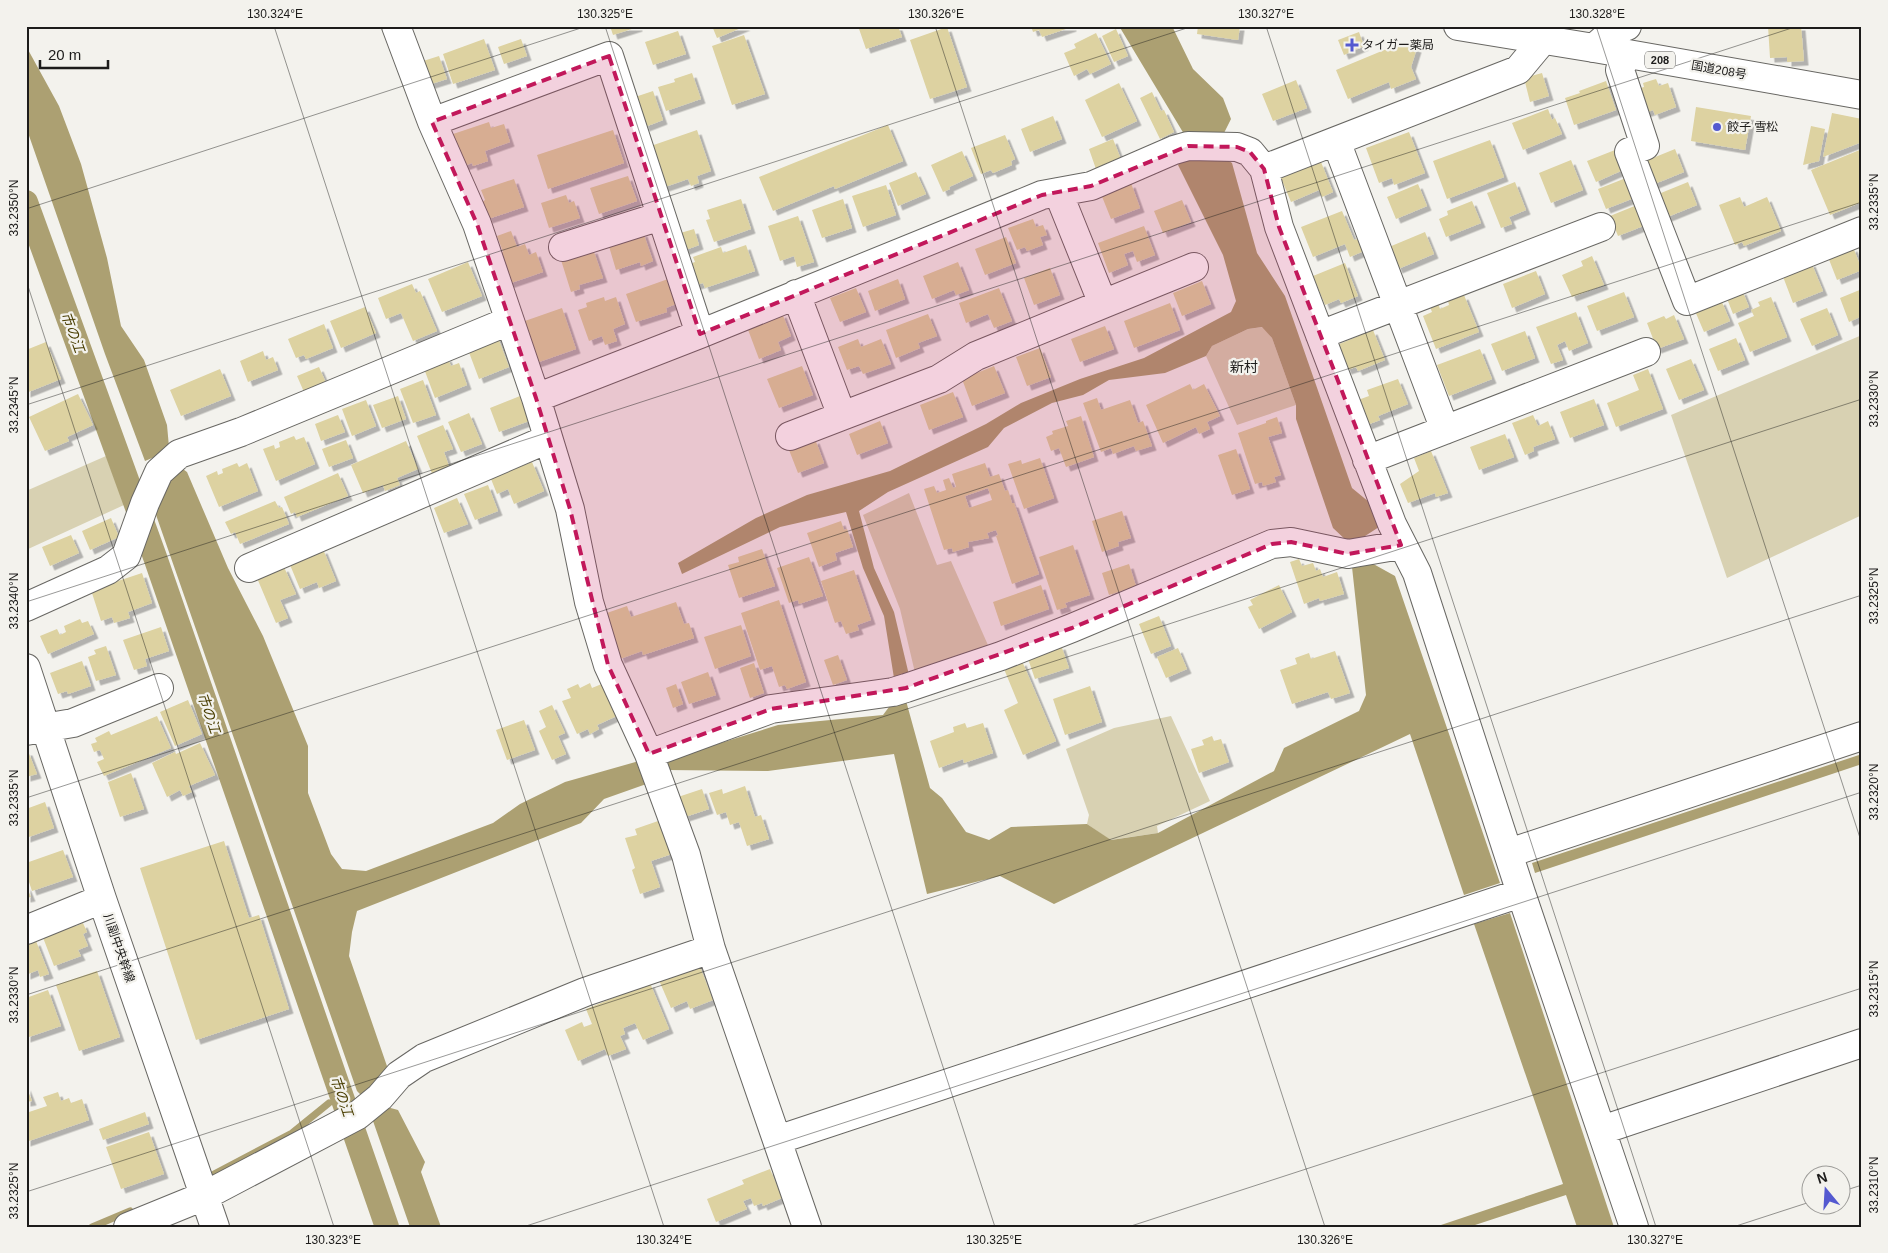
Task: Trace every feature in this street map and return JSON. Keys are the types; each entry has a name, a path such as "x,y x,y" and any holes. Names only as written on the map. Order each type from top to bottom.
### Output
{"main road":[{"path":"396,26 432,122 477,224 536,398 570,509 589,602 608,665 652,763 686,855 711,949 807,1227"},
{"name":"国道208号","path":"1458,26 1862,95"},
{"path":"1594,48 1612,32 1627,26"},
{"path":"1264,169 1518,70 1543,40"},
{"path":"1626,54 1620,70 1645,146 1629,152 1687,301 1862,231"},
{"path":"432,122 609,56 700,334"},
{"path":"1336,141 1444,430"},
{"path":"536,398 700,334 1042,195 1091,186 1174,150 1188,146 1237,148 1250,152 1264,169 1279,227 1367,460 1401,545 1417,573 1634,1227"},
{"path":"1058,192 1104,304"},
{"path":"563,247 661,216"},
{"path":"1320,335 1601,227"},
{"path":"790,436 939,379 976,356 1194,267"},
{"path":"796,294 842,416"},
{"path":"26,607 108,570 126,556 135,536 145,503 159,472 179,454 241,432 509,321"},
{"path":"1367,460 1646,352"},
{"path":"249,568 548,439"},
{"path":"652,763 771,708 900,690 1001,656 1272,544 1291,542 1359,552 1401,545"},
{"name":"川副中央幹線","path":"26,668 36,729 102,898 214,1227"},
{"path":"36,729 74,723 159,688"},
{"path":"1509,853 1862,736"},
{"path":"777,1140 1522,893"},
{"path":"26,930 102,898"},
{"path":"128,1227 204,1196 360,1112 399,1075 424,1058 585,992 711,949"},
{"path":"1602,1130 1862,1043"}],"highlighted area":[{"path":"609,56 700,334 1042,195 1091,186 1188,146 1237,147 1250,152 1264,169 1279,227 1401,545 1348,554 1291,542 1272,544 1072,628 906,688 771,709 649,754 608,665 570,509 536,398 477,224 432,122"}],"shaded area":[{"path":"1119,26 1172,26 1193,69 1223,98 1231,119 1224,133 1223,157 1232,163 1257,253 1285,296 1352,488 1369,502 1379,527 1362,538 1368,561 1395,576 1500,883 1464,895 1410,734 1054,904 1000,876 927,894 894,754 768,771 666,770 666,760 778,725 883,715 895,699 905,697 930,788 942,798 966,832 989,840 1011,827 1087,824 1111,840 1158,833 1274,771 1284,748 1359,711 1366,695 1348,542 1333,528 1296,419 1296,405 1272,338 1262,327 1248,329 1212,346 1206,356 1165,373 1109,380 1083,395 1052,403 1004,428 988,447 888,492 859,511 874,568 894,612 909,675 894,678 884,616 863,568 846,512 780,527 682,574 678,563 756,518 807,495 890,471 986,424 1021,403 1080,379 1144,358 1231,312 1236,301 1223,255 1178,165 1184,156 1184,134"},
{"path":"26,46 59,106 81,164 107,258 121,326 144,360 167,425 169,447 157,456 145,461 105,354 26,127"},
{"path":"1263,327 1272,338 1296,405 1237,425 1206,356 1212,346 1248,329"},
{"path":"1862,335 1862,515 1727,578 1671,415"},
{"path":"106,456 124,505 26,550 26,491"},
{"path":"180,467 187,472 228,568 263,636 308,746 308,793 331,854 342,869 366,871 493,823 520,804 565,782 639,761 652,782 604,799 581,823 357,911 349,956 388,1069 370,1092 362,1096 357,1091 155,512 167,476"},
{"path":"909,493 937,565 951,561 991,652 916,677 900,609 863,515"},
{"path":"1171,716 1210,801 1157,826 1158,833 1110,840 1087,824 1089,815 1066,749 1114,728"},
{"path":"1862,754 1862,764 1535,873 1532,863"},
{"path":"1510,913 1614,1227 1577,1227 1566,1195 1469,1227 1435,1227 1563,1184 1474,924"},
{"path":"387,1107 398,1110 425,1162 421,1172 441,1227 410,1227 373,1121 375,1116"}],"building":[{"path":"610,26 638,26 638,27 613,35"},
{"path":"712,26 746,26 717,38"},
{"path":"858,26 898,26 902,37 866,49"},
{"path":"1031,26 1072,27 1042,37 1039,30 1033,32"},
{"path":"1198,26 1240,26 1238,40 1197,34"},
{"path":"1768,26 1801,26 1804,61 1787,62 1787,57 1770,58"},
{"path":"947,27 967,87 930,99 910,40"},
{"path":"1116,29 1128,56 1114,62 1102,36"},
{"path":"678,31 686,54 653,65 645,42"},
{"path":"1359,32 1364,46 1344,55 1338,40"},
{"path":"1096,33 1111,64 1090,74 1087,69 1074,76 1064,53 1076,48 1074,44"},
{"path":"744,35 765,94 732,105 712,46"},
{"path":"484,39 495,70 453,84 443,54"},
{"path":"521,39 527,56 504,64 498,47"},
{"path":"1401,43 1417,48 1411,67 1416,79 1391,89 1389,82 1348,99 1336,70"},
{"path":"439,56 447,79 428,85 420,62"},
{"path":"692,73 701,99 666,111 658,87 675,82 674,79"},
{"path":"1542,73 1549,96 1530,102 1524,78"},
{"path":"1656,79 1659,86 1668,83 1676,107 1655,115 1653,110 1642,114 1634,90 1644,87 1643,83"},
{"path":"1296,80 1307,108 1273,121 1262,94"},
{"path":"1606,81 1616,110 1574,125 1565,98"},
{"path":"1119,83 1137,121 1102,137 1085,100"},
{"path":"653,91 663,120 645,127 635,97"},
{"path":"1152,92 1161,111 1164,110 1174,132 1160,139 1140,98"},
{"path":"1696,107 1751,116 1745,150 1691,141"},
{"path":"1548,109 1552,120 1555,118 1562,134 1523,150 1512,123"},
{"path":"1832,113 1862,119 1862,142 1823,157"},
{"path":"1053,116 1062,139 1030,152 1021,129"},
{"path":"489,122 491,128 504,124 510,142 485,151 488,161 473,166 472,163 464,166 453,134"},
{"path":"888,125 903,161 835,189 834,186 773,211 759,177"},
{"path":"1811,126 1825,129 1819,161 1803,165"},
{"path":"613,130 624,163 548,189 537,155"},
{"path":"697,130 711,171 697,176 699,183 691,186 688,179 659,189 645,148"},
{"path":"1409,132 1425,173 1394,185 1392,178 1379,183 1366,148"},
{"path":"1005,135 1015,159 1011,161 1012,165 993,173 991,170 981,174 971,148"},
{"path":"1113,139 1122,162 1097,172 1089,149"},
{"path":"1490,140 1504,177 1447,199 1433,161"},
{"path":"1675,149 1684,172 1652,185 1643,162"},
{"path":"1862,149 1862,202 1830,215 1811,170"},
{"path":"1615,150 1623,170 1596,182 1587,161"},
{"path":"962,151 973,176 949,187 950,189 943,192 931,165"},
{"path":"1571,160 1583,190 1551,203 1539,173"},
{"path":"1321,162 1333,192 1322,197 1319,190 1291,202 1281,178"},
{"path":"916,172 926,194 898,206 889,183"},
{"path":"628,176 637,201 599,214 590,188"},
{"path":"1626,178 1634,198 1606,209 1598,189"},
{"path":"514,179 524,207 488,219 482,202 485,200 481,190"},
{"path":"1515,182 1526,210 1509,217 1512,224 1501,228 1487,193"},
{"path":"1688,182 1697,205 1665,218 1656,195"},
{"path":"1131,183 1140,208 1111,219 1101,194"},
{"path":"1418,184 1427,206 1396,219 1387,197"},
{"path":"886,185 896,215 863,227 852,196"},
{"path":"566,195 569,203 574,201 580,218 549,228 541,203"},
{"path":"1740,197 1744,207 1767,197 1781,231 1744,246 1742,242 1735,245 1719,205"},
{"path":"741,199 751,229 714,242 706,220 710,219 707,210"},
{"path":"843,199 852,228 822,238 812,210"},
{"path":"1182,200 1191,222 1163,233 1154,211"},
{"path":"1472,201 1481,223 1446,237 1439,219 1448,215 1447,211"},
{"path":"1637,205 1646,225 1618,236 1610,216"},
{"path":"1342,211 1354,240 1358,239 1364,251 1350,257 1345,244 1313,257 1301,227"},
{"path":"798,216 814,262 797,267 794,256 780,261 768,226"},
{"path":"1033,219 1036,227 1043,225 1047,235 1040,237 1043,245 1027,251 1025,247 1017,250 1008,228"},
{"path":"1144,226 1155,255 1137,262 1133,251 1124,254 1128,265 1109,273 1098,243"},
{"path":"694,229 699,245 683,251 677,234"},
{"path":"511,231 517,247 525,244 529,255 536,252 543,272 508,284 498,254 503,252 497,236"},
{"path":"643,232 653,261 641,266 640,262 616,270 608,243"},
{"path":"1425,232 1434,254 1398,269 1389,247"},
{"path":"1006,237 1016,263 985,275 975,249"},
{"path":"746,245 755,271 705,288 703,283 693,286 686,265 695,262 693,257 721,247 723,253"},
{"path":"1853,247 1862,270 1837,280 1828,257"},
{"path":"593,249 603,278 579,285 580,289 571,292 561,260"},
{"path":"1592,256 1604,285 1572,297 1562,275 1583,266 1581,261"},
{"path":"468,262 482,296 442,312 428,279"},
{"path":"958,262 969,290 956,295 954,290 932,299 923,276"},
{"path":"1811,262 1823,291 1793,303 1782,274"},
{"path":"1345,263 1358,296 1341,303 1339,299 1325,305 1313,276"},
{"path":"1050,268 1060,295 1034,305 1024,278"},
{"path":"1536,271 1545,294 1512,308 1503,284"},
{"path":"668,279 676,304 666,308 667,312 636,322 626,294"},
{"path":"898,279 905,299 875,311 868,291"},
{"path":"1202,281 1211,304 1182,316 1173,293"},
{"path":"412,284 416,293 420,291 437,331 413,341 401,313 386,319 378,298"},
{"path":"856,288 866,312 840,322 830,298"},
{"path":"999,288 1012,321 994,328 988,314 966,323 959,303"},
{"path":"1862,289 1862,316 1849,322 1840,298"},
{"path":"1742,290 1749,307 1733,314 1726,296"},
{"path":"1624,292 1634,317 1597,331 1587,306"},
{"path":"1464,295 1479,332 1436,349 1423,316 1432,312 1430,307 1438,303 1440,309 1449,305 1448,301"},
{"path":"604,297 605,301 616,297 625,324 613,329 617,341 605,345 602,336 589,341 578,310 587,307 586,303"},
{"path":"1771,297 1787,337 1750,352 1738,323 1754,316 1751,310 1760,306 1758,302"},
{"path":"1721,300 1730,321 1704,332 1695,311"},
{"path":"1170,303 1180,330 1134,348 1124,321"},
{"path":"365,307 376,333 341,348 330,321"},
{"path":"562,308 576,349 536,363 522,322"},
{"path":"1827,308 1838,335 1812,346 1800,319"},
{"path":"1576,312 1588,343 1569,351 1565,341 1557,345 1563,360 1551,364 1536,327"},
{"path":"782,313 791,336 778,342 781,350 759,359 747,327"},
{"path":"928,314 937,336 918,343 920,348 896,358 886,330"},
{"path":"1674,315 1684,339 1657,349 1647,323 1664,316 1666,319"},
{"path":"324,324 333,348 306,359 304,355 296,358 288,339"},
{"path":"1105,326 1114,349 1080,362 1071,339"},
{"path":"1373,330 1385,360 1358,371 1356,367 1347,370 1337,345"},
{"path":"1525,331 1535,358 1502,371 1491,344"},
{"path":"497,335 509,367 479,379 467,347"},
{"path":"1736,338 1745,360 1718,371 1709,349"},
{"path":"858,339 861,347 881,339 891,364 863,374 859,366 847,370 838,347"},
{"path":"46,342 61,379 26,393 26,350"},
{"path":"1040,348 1051,377 1027,386 1016,357"},
{"path":"1480,349 1492,379 1449,396 1437,365"},
{"path":"263,351 266,360 273,357 278,370 248,382 240,361"},
{"path":"447,357 451,366 459,363 467,385 435,398 423,366"},
{"path":"1691,359 1704,390 1679,400 1666,369"},
{"path":"802,366 813,395 779,408 767,379"},
{"path":"994,366 1005,393 972,406 962,379"},
{"path":"319,367 326,383 304,392 297,376"},
{"path":"220,369 231,396 181,416 170,390"},
{"path":"1648,369 1663,409 1616,427 1607,403 1639,390 1633,375"},
{"path":"1398,379 1408,404 1378,416 1380,420 1367,425 1358,400 1369,396 1367,390"},
{"path":"423,380 436,415 413,423 400,389"},
{"path":"1190,384 1193,390 1204,384 1220,416 1207,422 1210,429 1199,434 1196,427 1163,443 1146,405"},
{"path":"953,392 963,417 929,430 920,405"},
{"path":"78,394 93,425 67,437 69,441 45,451 29,417"},
{"path":"398,396 406,419 382,428 373,405"},
{"path":"520,396 529,421 499,432 490,408"},
{"path":"1097,398 1101,410 1130,400 1138,423 1143,421 1152,446 1136,451 1134,446 1113,454 1111,448 1101,452 1083,403"},
{"path":"1594,399 1604,425 1570,438 1560,412"},
{"path":"366,400 376,426 352,436 342,409"},
{"path":"469,413 482,444 461,452 448,422"},
{"path":"338,415 345,432 321,441 315,424"},
{"path":"1533,415 1538,426 1548,421 1555,439 1533,447 1534,451 1525,455 1512,423"},
{"path":"1081,416 1094,457 1066,467 1059,448 1051,451 1046,437 1053,434 1052,431 1068,426 1066,421"},
{"path":"1277,417 1282,433 1268,437 1281,475 1274,477 1276,482 1263,486 1262,482 1255,484 1238,433"},
{"path":"880,421 888,443 857,455 849,434"},
{"path":"443,425 453,449 444,452 450,469 433,476 417,436"},
{"path":"1505,434 1514,457 1479,470 1470,447"},
{"path":"294,436 296,440 304,437 315,464 276,481 263,449 274,445 275,449 280,447 279,442"},
{"path":"815,439 824,463 798,473 789,450"},
{"path":"346,440 353,458 329,467 322,449"},
{"path":"406,441 418,469 397,478 400,485 385,491 383,485 363,493 351,465"},
{"path":"1236,449 1250,489 1232,495 1218,455"},
{"path":"1431,451 1448,493 1436,497 1435,493 1408,503 1400,484 1419,471 1414,458"},
{"path":"1040,458 1054,498 1024,509 1008,464 1021,460 1022,464"},
{"path":"532,462 544,491 514,504 508,489 497,494 489,474 510,466 512,470"},
{"path":"237,463 239,467 247,463 258,491 219,507 206,476 217,471 218,475 223,473 222,469"},
{"path":"985,463 990,477 999,474 1005,491 1008,490 1012,503 1014,503 1039,574 1012,584 996,536 998,535 996,530 987,533 989,538 968,542 969,547 953,552 952,548 944,550 924,489 934,486 937,493 946,490 943,480 949,478 953,488 956,487 952,474","holes":["988,488 992,500 969,508 965,496"]},
{"path":"338,473 348,496 297,517 295,512 291,514 284,497"},
{"path":"488,485 498,511 475,520 464,494"},
{"path":"457,498 468,524 444,533 434,508"},
{"path":"275,501 279,508 282,507 289,524 240,544 235,532 231,534 225,522"},
{"path":"1122,511 1131,538 1118,542 1119,546 1102,552 1092,521"},
{"path":"111,518 119,537 90,550 82,531"},
{"path":"841,521 844,530 847,529 853,547 835,553 837,560 819,567 807,533"},
{"path":"71,535 79,553 50,566 42,547"},
{"path":"1073,545 1090,595 1065,603 1067,607 1057,610 1039,557"},
{"path":"323,549 336,581 319,588 317,582 300,589 288,560"},
{"path":"762,549 775,586 739,598 728,565 739,562 738,557"},
{"path":"809,557 823,596 799,604 798,600 789,603 777,568"},
{"path":"1299,559 1302,566 1313,563 1316,571 1320,569 1323,577 1337,572 1344,594 1320,601 1319,598 1304,604 1290,562"},
{"path":"1129,564 1136,586 1109,595 1102,573"},
{"path":"284,567 296,594 280,600 288,618 276,623 257,578"},
{"path":"854,570 871,620 857,625 859,630 846,634 841,621 835,623 821,581"},
{"path":"142,573 152,603 128,612 130,618 114,623 112,617 101,621 91,590"},
{"path":"1041,585 1049,609 1001,626 993,602"},
{"path":"1279,585 1292,612 1259,629 1248,607 1253,605 1250,600"},
{"path":"779,600 806,682 787,689 785,685 779,687 772,666 760,670 741,613"},
{"path":"676,602 684,624 689,623 694,638 643,655 642,651 620,659 604,614 627,606 631,617"},
{"path":"1159,616 1171,646 1151,654 1139,624"},
{"path":"80,619 82,623 88,621 94,634 48,654 40,636 57,629 60,635 66,632 64,626"},
{"path":"741,625 751,656 715,669 704,637"},
{"path":"161,627 169,651 145,659 147,666 134,670 123,640"},
{"path":"1061,645 1069,668 1035,679 1027,656"},
{"path":"106,646 116,675 96,681 88,657 96,654 94,650"},
{"path":"1178,648 1187,669 1166,678 1157,657"},
{"path":"1335,651 1350,693 1331,699 1328,692 1292,704 1280,670 1297,664 1295,658 1309,653 1311,659"},
{"path":"838,655 847,680 833,685 824,660"},
{"path":"82,661 91,686 68,694 67,691 58,694 50,673"},
{"path":"1022,661 1056,741 1023,755 1004,710 1018,703 1004,669"},
{"path":"754,663 764,693 750,698 740,668"},
{"path":"708,672 716,695 689,704 681,682"},
{"path":"590,683 592,688 604,683 619,715 597,725 599,729 590,734 588,729 577,734 562,701 571,698 567,689 578,684 580,688"},
{"path":"676,684 683,704 673,708 666,688"},
{"path":"1090,686 1102,722 1065,735 1053,699"},
{"path":"188,700 202,734 175,746 160,712"},
{"path":"552,705 565,733 558,736 566,754 552,760 539,731 546,727 539,711"},
{"path":"157,716 171,748 104,776 97,762 104,759 100,750 94,752 91,744 97,742 95,738 109,731 111,735"},
{"path":"524,720 535,750 507,760 496,730"},
{"path":"965,723 967,728 983,723 993,753 964,763 963,759 939,768 930,741 954,732 953,727"},
{"path":"1212,736 1214,741 1221,739 1229,762 1199,773 1191,749 1204,745 1202,740"},
{"path":"200,743 215,775 189,786 192,792 183,796 180,790 167,797 152,763"},
{"path":"26,751 28,751 37,774 26,777"},
{"path":"131,773 144,809 120,817 108,782"},
{"path":"745,786 755,817 761,815 769,839 747,846 739,822 730,825 726,812 717,815 709,793 722,789 723,794"},
{"path":"702,789 709,809 685,817 678,797"},
{"path":"45,802 54,828 26,838 26,809"},
{"path":"661,820 672,854 651,861 660,887 640,894 632,870 635,868 625,838 637,835 635,829"},
{"path":"224,841 249,918 259,915 289,1009 196,1040 140,868"},
{"path":"63,850 73,877 32,891 26,873 26,863"},
{"path":"26,885 31,897 26,898"},
{"path":"75,922 76,926 83,923 87,932 83,934 88,946 78,950 81,956 54,966 42,935"},
{"path":"36,941 49,974 40,977 38,970 26,975 26,945"},
{"path":"698,962 713,1000 690,1009 687,1001 671,1008 658,978"},
{"path":"97,971 120,1037 79,1051 56,985"},
{"path":"650,983 669,1029 643,1040 635,1023 623,1028 625,1034 620,1036 626,1049 608,1056 605,1049 578,1061 565,1030 582,1022 584,1027 592,1024 586,1009"},
{"path":"48,990 61,1026 26,1038 26,998"},
{"path":"26,1086 32,1101 26,1102"},
{"path":"58,1092 61,1101 69,1098 71,1103 82,1099 89,1120 26,1142 26,1113 47,1106 43,1097"},
{"path":"145,1112 149,1124 103,1140 99,1129"},
{"path":"149,1132 164,1174 121,1189 106,1147"},
{"path":"770,1169 782,1198 763,1206 762,1203 754,1206 751,1198 743,1201 747,1209 716,1222 707,1199 744,1184 742,1180"}],"waterway":[{"name":"市の江","path":"26,202 155,557 387,1227"},
{"path":"214,1174 292,1133 329,1103"},
{"path":"92,1227 130,1211"}],"place":[{"name":"タイガー薬局","path":"1352,45"},
{"name":"餃子 雪松","path":"1717,127"}],"district":[{"name":"新村","path":"1244,367"}]}
